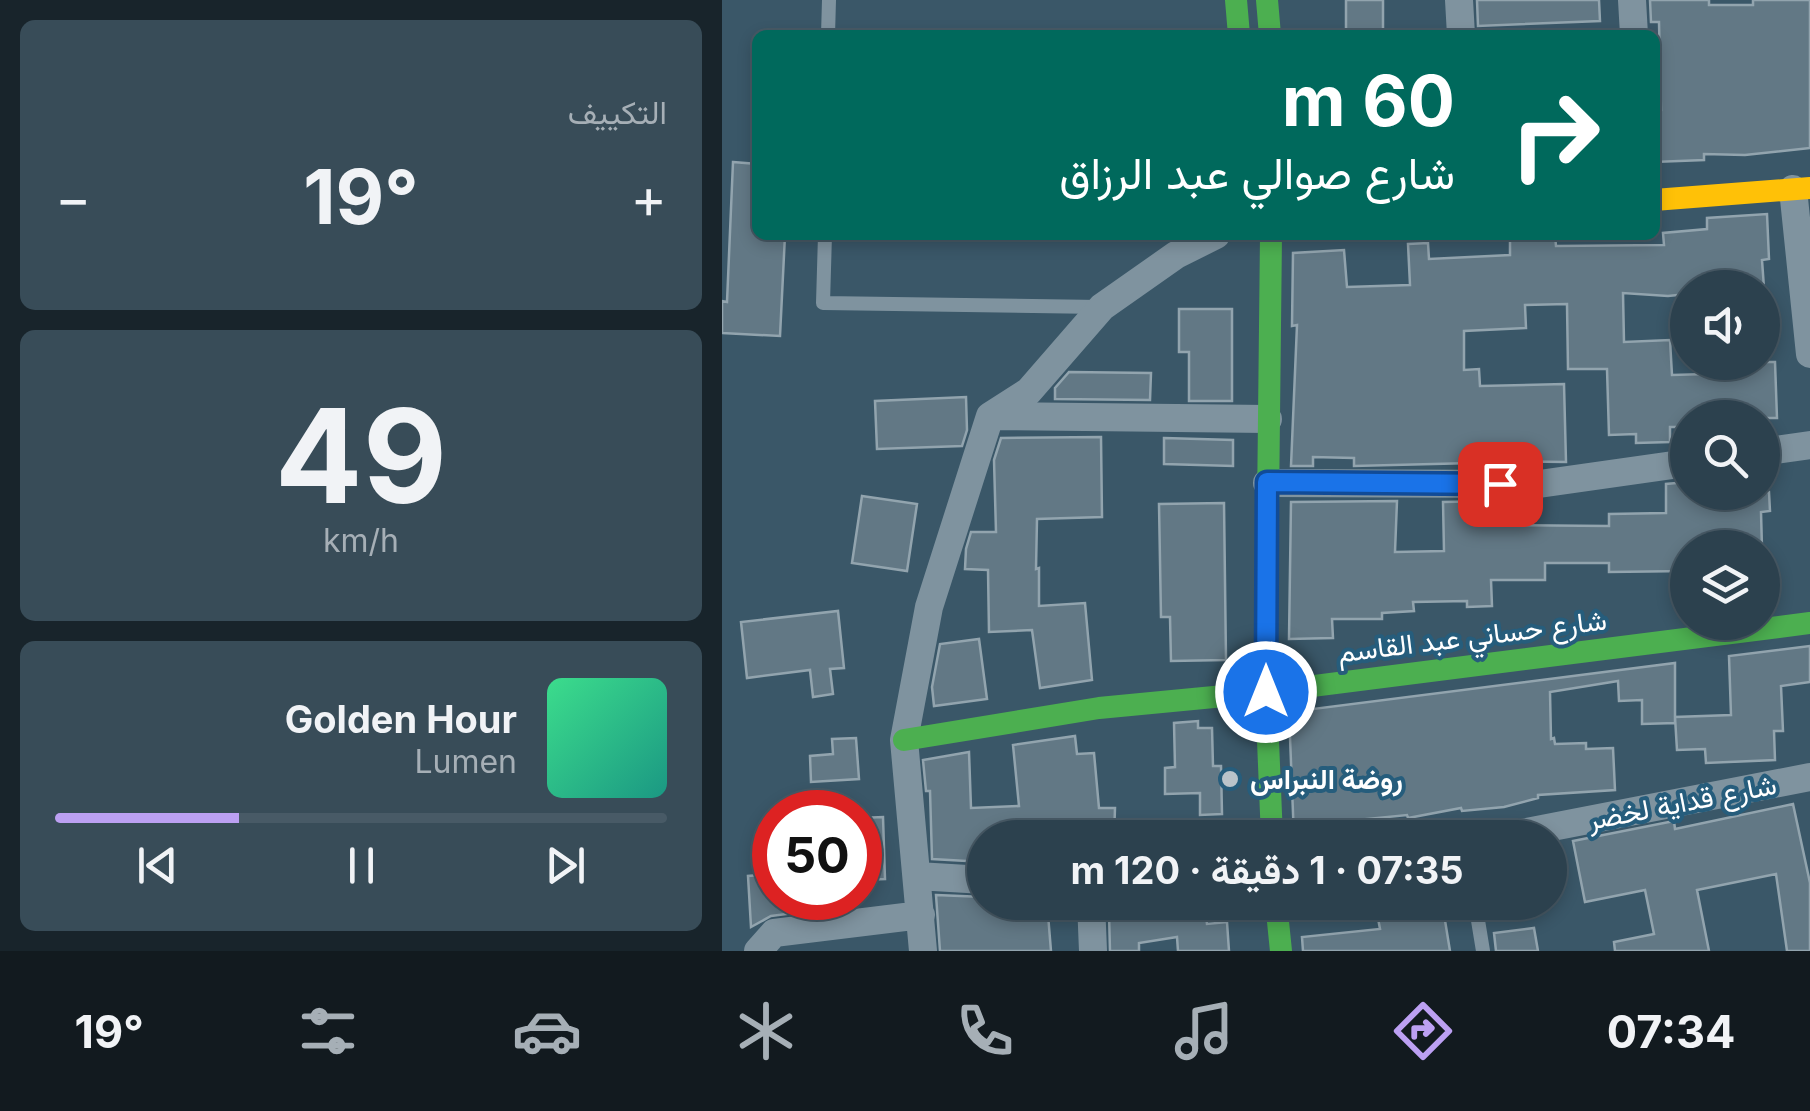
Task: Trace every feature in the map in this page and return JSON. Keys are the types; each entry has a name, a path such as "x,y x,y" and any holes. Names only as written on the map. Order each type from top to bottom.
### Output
{"street":[{"path":"1236,0 1239,30"},
{"path":"1267,0 1270,30"},
{"path":"1459,0 1461,30"},
{"path":"1632,0 1634,30"},
{"path":"1660,200 1801,188 1810,354"},
{"path":"922,951 904,740 929,607 990,416 1029,391 1102,308 1176,255 1206,240"},
{"path":"1271,240 1266,692 1271,820"},
{"path":"990,416 1268,418"},
{"path":"1780,449 1810,445"},
{"path":"1267,482 1540,484 1670,465"},
{"name":"شارع حساني عبد القاسم","path":"904,740 1099,708 1266,692 1810,623"},
{"name":"شارع قداية لخضر","path":"1567,824 1810,777"},
{"path":"917,876 967,879"},
{"path":"758,951 774,934 921,916"},
{"path":"1091,920 1093,951"},
{"path":"1278,920 1281,951"}],"lane":[{"path":"828,30 829,0"},
{"path":"825,240 823,302 1102,308"},
{"path":"1478,920 1483,951"}],"building":[{"path":"1346,0 1383,0 1383,30 1346,30"},
{"path":"1477,0 1599,0 1600,21 1478,26"},
{"path":"1650,0 1753,5 1753,0 1810,0 1810,148 1745,155 1704,154 1704,160 1660,162 1660,30 1659,22 1651,22"},
{"path":"733,162 752,164 752,240 785,240 780,336 722,333 722,301 727,302"},
{"path":"1767,214 1769,259 1762,260 1763,270 1670,270 1670,296 1623,293 1624,342 1670,340 1670,380 1776,380 1776,400 1670,400 1670,442 1636,443 1636,434 1609,435 1607,369 1568,369 1567,304 1525,305 1526,328 1464,331 1464,370 1479,369 1480,386 1564,384 1566,462 1354,466 1354,458 1313,457 1313,466 1291,466 1297,325 1292,326 1293,253 1344,250 1347,287 1410,285 1408,244 1428,243 1429,259 1510,255 1510,240 1555,240 1556,246 1664,245 1663,233 1707,229 1707,218"},
{"path":"1179,309 1232,309 1232,401 1189,401 1189,352 1179,352"},
{"path":"1069,372 1151,373 1150,400 1055,399 1055,388"},
{"path":"966,397 967,430 962,446 877,449 875,401"},
{"path":"1101,437 1102,517 1037,519 1039,606 1085,603 1092,680 1040,688 1032,630 989,632 988,570 965,569 966,549 971,532 996,532 994,460 1001,438"},
{"path":"1164,438 1233,440 1233,466 1164,464"},
{"path":"1666,484 1670,484 1670,510 1770,511 1761,512 1762,530 1670,530 1670,571 1609,572 1609,563 1545,563 1545,580 1491,580 1492,606 1467,607 1467,601 1413,602 1414,611 1382,613 1382,619 1332,619 1333,638 1289,639 1291,502 1397,501 1395,552 1444,551 1443,502 1492,501 1493,525 1609,526 1609,514 1666,513"},
{"path":"862,496 917,504 907,571 852,563"},
{"path":"1224,503 1226,660 1171,661 1170,617 1161,617 1159,504"},
{"path":"838,611 844,668 830,669 833,694 813,697 810,670 747,678 741,622"},
{"path":"979,639 987,699 934,706 932,687 940,644"},
{"path":"1810,646 1810,682 1781,686 1783,731 1774,731 1775,760 1706,763 1705,749 1677,750 1675,717 1731,715 1729,656"},
{"path":"1675,663 1675,723 1642,724 1642,700 1619,701 1618,681 1550,692 1551,739 1555,744 1586,743 1586,749 1613,748 1615,790 1538,795 1504,807 1462,811 1461,808 1408,818 1407,815 1293,820 1289,712"},
{"path":"1198,721 1198,728 1212,728 1213,766 1221,766 1222,814 1200,815 1200,793 1165,794 1165,768 1175,767 1174,723"},
{"path":"1075,736 1077,754 1094,753 1099,808 1115,808 1115,820 967,820 967,861 932,859 930,791 926,791 923,760 969,752 971,808 1019,806 1013,745"},
{"path":"856,738 859,779 811,782 810,756 833,754 832,739"},
{"path":"1793,804 1810,883 1810,951 1787,951 1776,874 1697,890 1709,951 1615,951 1614,942 1654,934 1645,890 1585,902 1573,841 1674,821 1675,829"},
{"path":"882,817 885,879 882,879"},
{"path":"748,876 752,876 752,920 764,920 751,927"},
{"path":"936,895 967,896 967,920 1048,920 1051,951 940,951"},
{"path":"1109,920 1227,922 1229,951 1178,951 1177,937 1139,943 1139,951 1110,951"},
{"path":"1378,920 1445,920 1450,951 1303,951 1302,937 1380,929"},
{"path":"1534,928 1538,951 1496,951 1494,933"}],"traffic: fast":[{"path":"1236,0 1239,30"},
{"path":"1267,0 1270,30"},
{"path":"1271,240 1266,692 1271,820"},
{"path":"904,740 1099,708 1266,692 1810,623"},
{"path":"1278,920 1281,951"}],"traffic: slow":[{"path":"1660,200 1810,188"}],"place":[{"name":"روضة النبراس","path":"1230,779"}],"route":[{"path":"1266,692 1267,482 1500,484"}]}
